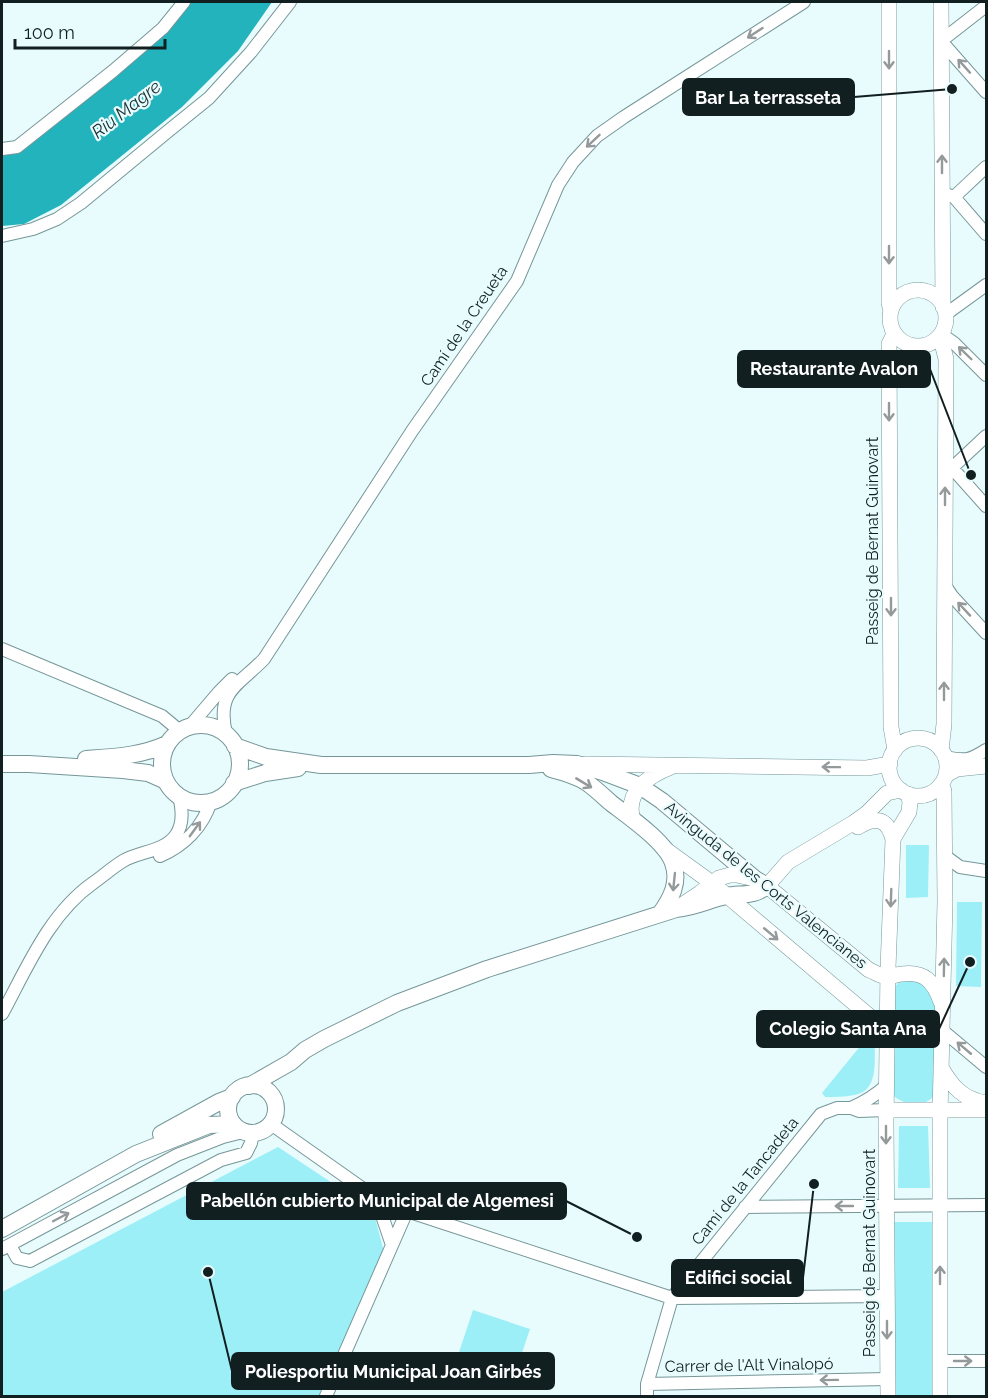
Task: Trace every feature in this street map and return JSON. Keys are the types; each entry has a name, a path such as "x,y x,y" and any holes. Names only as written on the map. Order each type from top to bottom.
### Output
{"main road":[{"path":"28,764 136,755 153,750 178,734 206,725 220,730 231,740 266,757 321,765"},
{"path":"178,734 162,759 163,774 170,788 178,795 188,801 196,802 211,801 224,794 238,776 240,761 231,740"},
{"path":"2,764 138,771 166,781"},
{"name":"Avinguda de les Corts Valencianes","path":"529,765 577,764 640,786 662,801 761,882"},
{"path":"234,783 265,772 321,765 529,765"},
{"name":"Avinguda de les Corts Valencianes","path":"529,765 567,774 585,782 665,849"},
{"path":"660,914 672,895 675,876 673,863 665,849"},
{"path":"136,1154 162,1133 232,1097 242,1088 291,1062 324,1039 397,1003 487,969 676,909 692,907 727,896 755,893 761,882"},
{"path":"274,1101 291,1062"},
{"path":"2,1229 136,1154 187,1133 209,1125 260,1132 271,1124 276,1109 270,1094 257,1086 249,1086"},
{"path":"232,1097 228,1111 230,1118 243,1130"}],"street":[{"path":"2,149 18,147 113,71 163,28 184,2"},
{"path":"2,236 33,229 57,219 81,203 150,147 209,98 251,52 290,2"},
{"name":"Camí de la Creueta","path":"231,740 223,717 228,694 264,658 412,431 517,281 558,185 577,157 597,136 624,117 804,2"},
{"path":"889,2 889,303 891,311"},
{"path":"941,2 948,195 946,321 941,334 929,344 916,346 904,343 894,334 890,322 891,311 900,296 906,293 917,290 930,293 945,310"},
{"path":"941,41 987,6"},
{"path":"941,41 987,92"},
{"path":"948,195 987,167"},
{"path":"948,195 987,234"},
{"path":"945,310 987,285"},
{"name":"Passeig de Bernat Guinovart","path":"892,757 889,344 894,334"},
{"path":"941,334 954,343 987,375"},
{"path":"940,1396 940,1110 945,856 944,779 947,769 943,753 944,584 949,464 946,359 941,334"},
{"path":"949,464 987,436"},
{"path":"949,464 987,506"},
{"path":"944,584 952,596 987,633"},
{"name":"Camí de la Creueta","path":"178,734 234,677 272,646"},
{"path":"2,649 162,717 174,726 178,734"},
{"path":"577,764 867,768 892,757 902,744 910,740 927,740 935,744 943,753 961,760 971,759 987,750"},
{"path":"892,757 890,774 894,783 905,792 917,796 935,791 944,779 957,769 987,766"},
{"path":"633,820 631,807 640,786 648,778 677,765"},
{"path":"676,909 712,884 730,875 743,875 761,882 788,862 853,823 887,793 905,792"},
{"name":"Passeig de Bernat Guinovart","path":"888,1396 886,1110 888,977 893,839 909,812 910,802 905,792"},
{"path":"2,1014 48,929 80,893 123,861 158,849 171,841 180,827 182,816 178,795"},
{"path":"107,873 158,856 179,846 195,831 211,801"},
{"path":"808,850 835,840 867,821 874,820 891,829 893,839"},
{"name":"Avinguda de les Corts Valencianes","path":"665,849 727,896 887,1031"},
{"path":"945,856 960,867 987,871"},
{"name":"Avinguda de les Corts Valencianes","path":"761,882 870,970 888,977"},
{"path":"888,977 910,973 925,977 933,983 943,1008"},
{"path":"942,1030 987,1067"},
{"path":"941,1067 956,1089 971,1099 987,1103"},
{"name":"Camí de la Tancadeta","path":"851,1108 871,1098 887,1084"},
{"name":"Camí de la Tancadeta","path":"647,1390 672,1298 821,1114 837,1108 851,1108 858,1111 886,1110"},
{"path":"886,1110 987,1110"},
{"path":"271,1124 376,1197 407,1211 672,1298 887,1296"},
{"path":"243,1130 251,1143 246,1153 221,1160 30,1261 17,1258 6,1247 177,1155 243,1130"},
{"path":"376,1197 392,1245"},
{"path":"745,1207 987,1205"},
{"path":"326,1396 407,1211"},
{"path":"940,1361 987,1360"},
{"name":"Carrer de l'Alt Vinalopó","path":"647,1390 888,1379"}],"shaded area":[{"path":"906,845 929,845 928,897 906,898"},
{"path":"957,902 982,902 981,987 956,986"},
{"path":"917,980 931,992 935,1003 934,1095 925,1102 913,1104 901,1101 892,1094 892,990 900,981"},
{"path":"866,1039 875,1043 874,1075 868,1088 854,1095 825,1097 822,1093"},
{"path":"899,1126 928,1126 930,1188 898,1188"},
{"path":"278,1147 373,1210 384,1252 321,1396 2,1396 2,1292"},
{"path":"889,1222 936,1222 937,1396 891,1396"},
{"path":"473,1310 530,1329 511,1386 454,1367"}],"water":[{"name":"Riu Magre","path":"190,2 272,2 238,51 182,107 61,205 24,224 2,226 2,150 18,147 167,31"}],"place":[{"name":"Bar La terrasseta","path":"952,89"},
{"name":"Restaurante Avalon","path":"971,475"},
{"name":"Colegio Santa Ana","path":"970,962"},
{"name":"Edifici social","path":"814,1184"},
{"name":"Pabellón cubierto Municipal de Algemesi","path":"637,1237"},
{"name":"Poliesportiu Municipal Joan Girbés","path":"208,1272"}]}
